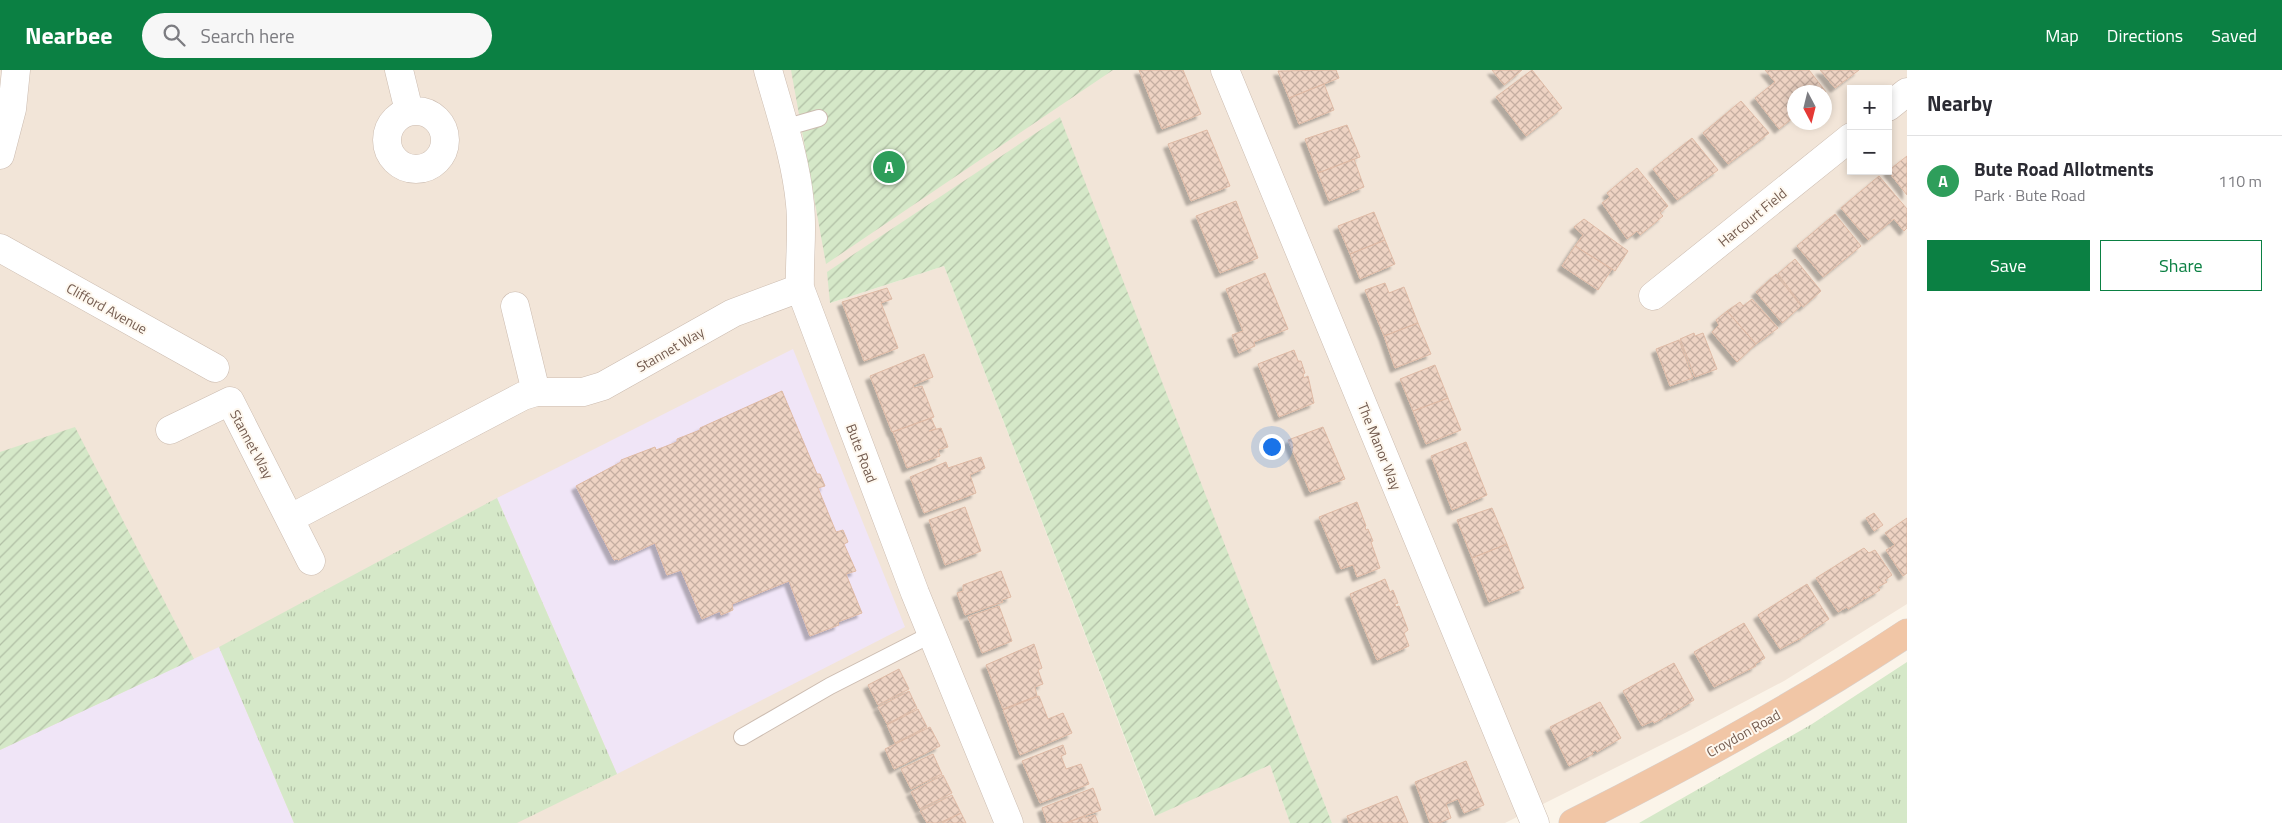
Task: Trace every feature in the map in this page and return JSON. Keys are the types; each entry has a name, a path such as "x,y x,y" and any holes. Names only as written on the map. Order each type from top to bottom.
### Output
{"highway":[{"name":"Croydon Road","path":"1573,823 1706,754 1800,700 1907,633"}],"street":[{"path":"0,155 12,109 16,70"},
{"path":"399,70 409,112"},
{"name":"Bute Road","path":"768,70 784,128 800,201 802,224 799,267 800,288 932,634 1009,823"},
{"name":"The Manor Way","path":"1225,70 1535,823"},
{"path":"1892,104 1907,92"},
{"name":"Harcourt Field","path":"1653,296 1847,140"},
{"name":"Clifford Avenue","path":"0,248 215,368"},
{"name":"Stannet Way","path":"291,518 523,396 536,392 562,394 583,392 603,386 733,313 800,288"},
{"path":"515,306 536,392"},
{"name":"Stannet Way","path":"170,430 230,401 291,518 311,561"}],"lane":[{"path":"784,128 819,118"},
{"path":"742,737 830,686 932,634"}],"shaded area":[{"path":"0,70 1907,70 1907,604 1784,681 1505,823 1332,823 1059,118 830,303 944,266 1154,815 1270,765 1290,823 0,823"},
{"path":"793,349 905,627 617,774 497,498"},
{"path":"219,647 294,823 0,823 0,750"}],"green space":[{"path":"791,70 1113,70 826,264"},
{"path":"1060,117 1332,823 1290,823 1270,765 1155,816 944,266 830,303 827,272"},
{"path":"75,427 194,659 0,750 0,452"},
{"path":"497,498 617,774 517,823 294,823 219,647"},
{"path":"1907,662 1907,823 1639,823 1812,724"}],"building":[{"path":"1139,70 1183,70 1201,114 1162,129"},
{"path":"1336,70 1339,78 1289,98 1278,71"},
{"path":"1492,70 1522,70 1504,85"},
{"path":"1532,70 1562,108 1526,136 1496,97"},
{"path":"1765,70 1809,70 1821,85 1787,85 1787,123 1779,129 1755,98 1775,82"},
{"path":"1820,70 1859,70 1835,88"},
{"path":"1324,84 1334,110 1299,124 1289,98"},
{"path":"1741,101 1769,133 1728,164 1703,133"},
{"path":"1347,125 1360,157 1318,173 1305,139"},
{"path":"1207,130 1230,186 1191,201 1168,144"},
{"path":"1692,138 1718,170 1677,200 1653,169"},
{"path":"1907,156 1907,195 1891,175 1892,168"},
{"path":"1354,159 1364,187 1329,201 1318,173"},
{"path":"1637,168 1668,206 1660,213 1663,216 1640,235 1637,231 1627,239 1602,203 1610,197 1607,193"},
{"path":"1879,176 1907,209 1907,228 1904,231 1894,219 1868,240 1841,208"},
{"path":"1236,201 1258,258 1220,273 1196,216"},
{"path":"1374,212 1385,240 1350,254 1338,226"},
{"path":"1835,214 1861,246 1823,277 1797,246"},
{"path":"1584,219 1628,251 1615,271 1575,246 1583,235 1574,227"},
{"path":"1385,240 1395,264 1360,279 1350,254"},
{"path":"1575,246 1612,269 1598,290 1562,266"},
{"path":"1795,259 1821,291 1803,307 1778,274"},
{"path":"1265,273 1288,329 1254,342 1255,346 1239,353 1232,335 1243,331 1226,289"},
{"path":"1776,274 1801,306 1782,323 1756,292"},
{"path":"1385,283 1389,293 1404,287 1418,323 1384,336 1365,290"},
{"path":"887,288 892,299 881,303 898,348 864,361 842,302"},
{"path":"1752,299 1778,328 1756,344 1727,311 1740,302 1743,306"},
{"path":"1727,311 1756,344 1737,362 1712,332 1719,325 1716,320"},
{"path":"1418,323 1431,354 1395,368 1384,336"},
{"path":"1694,333 1695,336 1703,333 1717,369 1695,377 1680,339"},
{"path":"1679,340 1693,378 1670,386 1656,349"},
{"path":"1294,350 1298,361 1301,361 1305,373 1303,374 1304,378 1308,376 1314,403 1279,417 1258,364"},
{"path":"924,354 933,377 913,385 914,388 922,386 934,417 892,432 870,376"},
{"path":"1435,365 1448,398 1413,411 1400,379"},
{"path":"782,391 817,474 820,474 825,486 818,488 836,532 843,530 848,542 844,544 856,571 846,574 862,613 838,622 839,625 810,636 789,581 732,604 733,610 721,615 720,611 702,619 681,570 667,575 655,543 618,560 614,560 576,486 621,462 621,460 655,447 656,450 677,442 677,439"},
{"path":"1448,398 1461,430 1426,444 1413,411"},
{"path":"931,418 936,429 929,431 941,428 948,447 938,450 940,456 907,468 893,432"},
{"path":"1323,427 1345,479 1310,492 1288,440"},
{"path":"1466,442 1487,495 1452,510 1431,456"},
{"path":"981,457 985,468 970,475 976,493 924,513 910,477 946,462 948,468"},
{"path":"1357,502 1366,530 1368,529 1373,541 1371,542 1380,568 1357,577 1353,565 1341,569 1319,517"},
{"path":"965,507 981,551 945,565 929,520"},
{"path":"1492,508 1507,544 1472,558 1457,520"},
{"path":"1874,513 1883,525 1874,531 1866,518"},
{"path":"1907,518 1907,573 1903,576 1886,550 1895,545 1885,533"},
{"path":"1507,544 1524,588 1489,602 1472,558"},
{"path":"1864,548 1869,553 1875,550 1892,575 1885,580 1887,582 1878,587 1880,590 1865,599 1864,597 1863,600 1848,609 1847,607 1838,612 1816,578"},
{"path":"1001,571 1011,597 1002,600 1003,602 965,615 957,593 963,591 963,585"},
{"path":"1385,579 1390,592 1393,590 1398,603 1395,604 1396,607 1399,606 1408,630 1404,633 1409,646 1377,660 1350,594"},
{"path":"1807,584 1829,619 1805,635 1803,634 1805,636 1780,649 1758,615"},
{"path":"999,606 1012,641 982,653 968,617"},
{"path":"1744,623 1765,658 1755,664 1756,666 1714,687 1694,652"},
{"path":"1034,644 1042,668 1038,670 1043,684 1035,687 1037,696 1003,709 986,665"},
{"path":"1674,663 1694,700 1671,714 1666,714 1667,716 1654,723 1653,721 1642,726 1623,691"},
{"path":"899,669 909,689 878,705 868,685"},
{"path":"909,691 917,708 887,724 878,707"},
{"path":"1039,696 1048,719 1063,713 1072,733 1020,755 1003,710"},
{"path":"1600,702 1621,738 1569,766 1550,727"},
{"path":"918,709 927,727 895,743 887,725"},
{"path":"930,727 940,746 894,769 885,749"},
{"path":"1063,745 1066,754 1061,756 1066,769 1081,764 1089,784 1040,803 1022,761"},
{"path":"933,754 942,774 911,789 901,769"},
{"path":"1466,761 1484,805 1464,813 1458,799 1446,804 1451,818 1439,823 1430,823 1415,782"},
{"path":"943,775 952,793 920,809 911,792"},
{"path":"1093,788 1101,810 1065,823 1047,823 1042,808"},
{"path":"952,795 961,813 939,823 927,823 920,811"},
{"path":"1397,796 1408,823 1349,823 1347,816"},
{"path":"961,813 966,823 942,823"},
{"path":"1095,815 1098,823 1067,823 1085,816 1085,818"}],"place":[{"name":"Bute Road Allotments","path":"889,167"}]}
